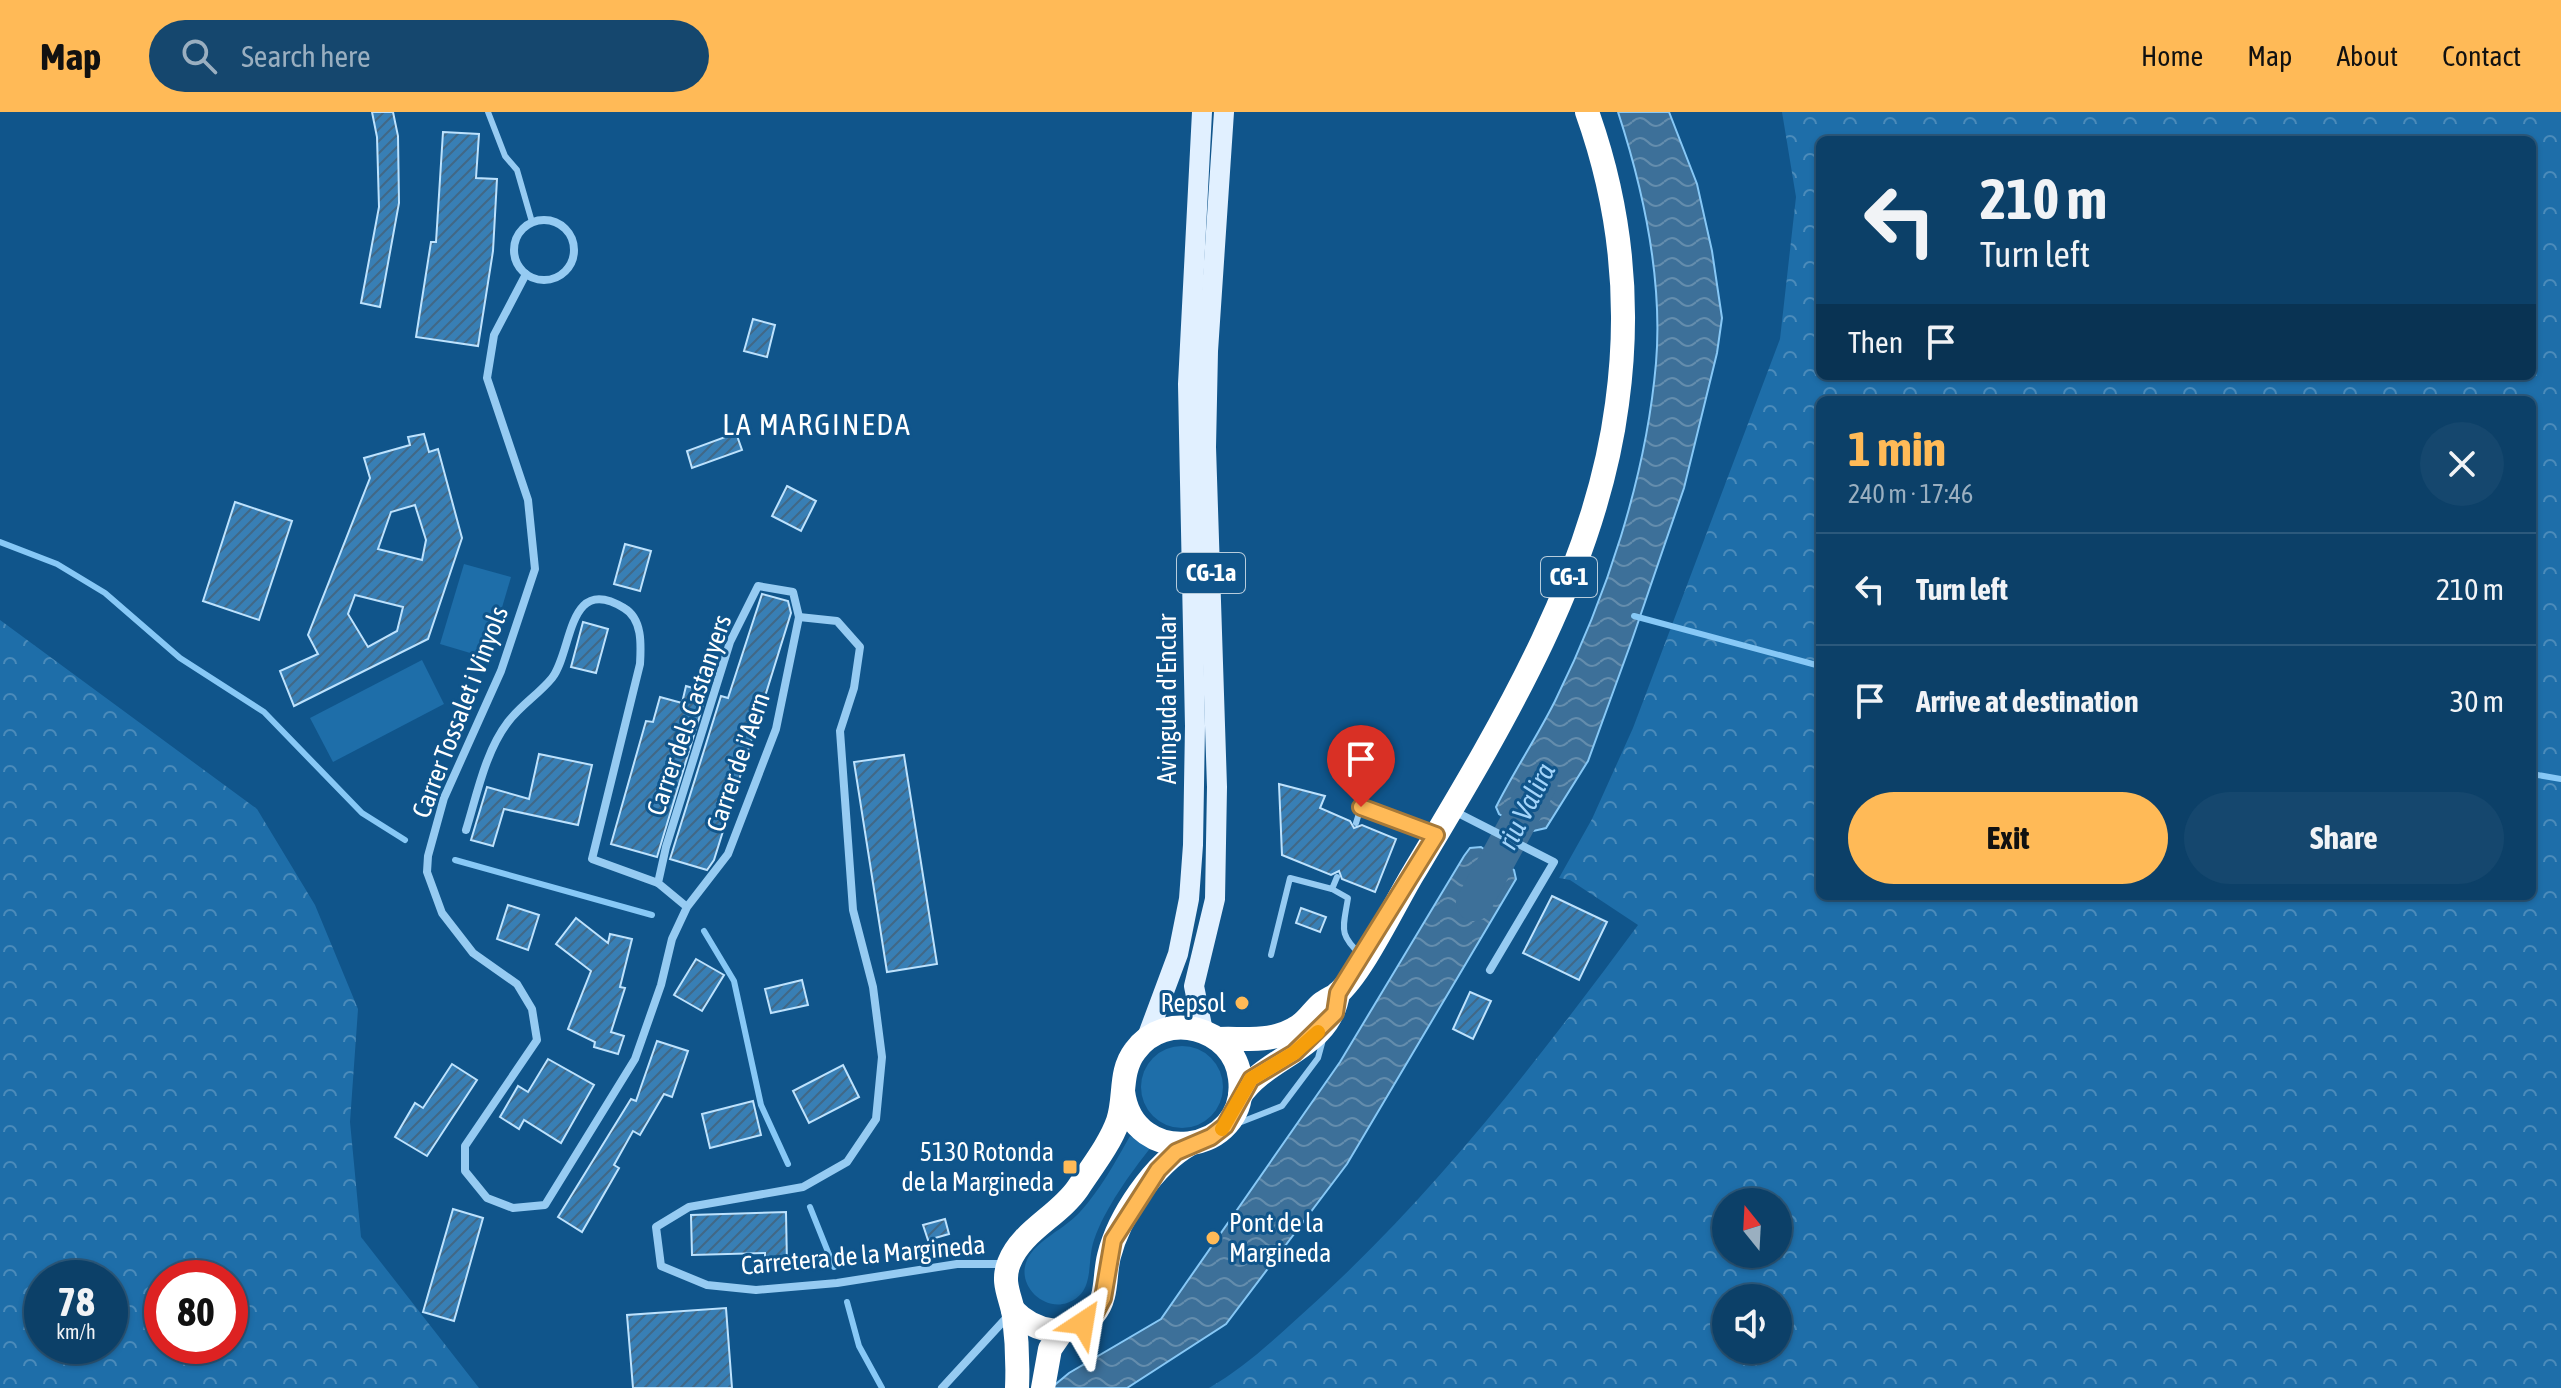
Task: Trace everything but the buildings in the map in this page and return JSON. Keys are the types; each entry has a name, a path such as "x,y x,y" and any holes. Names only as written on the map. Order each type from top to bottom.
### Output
{"highway":[{"name":"CG-1","path":"1146,1040 1173,1028 1257,1040 1287,1034 1338,993 1451,810 1540,646 1596,507 1617,408 1624,352 1621,252 1609,184 1587,112"},
{"name":"CG-1","path":"1225,1126 1251,1079 1294,1053 1325,1025 1335,1013 1338,993"},
{"path":"1210,1035 1237,1065 1240,1096"},
{"path":"1017,1388 1013,1310 1006,1295 1008,1263 1017,1248 1061,1210 1077,1189 1118,1121 1128,1062 1146,1040"},
{"path":"1123,1091 1129,1112 1142,1130 1168,1143 1190,1144"},
{"path":"1013,1310 1036,1329 1063,1330 1083,1323 1095,1313 1103,1298 1113,1240 1158,1170 1190,1144 1211,1137 1225,1126"},
{"path":"1043,1382 1050,1349 1063,1330"}],"main road":[{"name":"Avinguda d'Enclar","path":"1146,1040 1178,954 1189,899 1193,845 1195,726 1188,384 1202,112"},
{"name":"Avinguda d'Enclar","path":"1210,1035 1194,986 1215,899 1217,787 1206,447 1208,351 1224,112"}],"street":[{"path":"541,219 560,224 568,231 574,248 569,267 562,274 544,280 526,274 514,257 517,236 532,222 541,219"},
{"name":"Carrer Tossalet i Vinyols","path":"526,274 494,335 487,378 528,500 535,569 501,671 444,798 428,856 427,872 442,913 473,953 517,984 532,1009 537,1040 465,1146 465,1171 487,1198 513,1208 545,1205 635,1059 661,985 672,939 687,907"},
{"name":"Carrer dels Castanyers","path":"658,883 666,847 730,642 758,586 793,592 799,617"},
{"path":"466,830 493,749 507,723 553,677 572,621 582,607 595,600 605,600 627,609 637,624 641,640 640,664 592,859 658,883 687,907"},
{"name":"Carrer de i'Aern","path":"687,907 728,854 776,729 799,617"},
{"name":"Carretera de la Margineda","path":"799,617 837,621 860,647 854,688 840,731 853,910 873,987 882,1057 876,1119 847,1162 803,1187 689,1207 656,1227 661,1266 707,1285 756,1290 837,1283 957,1264 1008,1263"},
{"path":"1451,810 1554,862 1490,970"},
{"path":"942,1388 1013,1310"}],"lane":[{"path":"488,112 505,156 517,170 532,222"},
{"path":"1356,823 1361,807 1436,835"},
{"path":"1332,889 1337,877"},
{"path":"1271,955 1290,878 1332,889 1348,898 1343,932 1345,940 1363,957"},
{"path":"1225,1126 1249,1121 1282,1106 1318,1058 1325,1025"}],"green space":[{"path":"1782,112 2561,112 2561,1388 1209,1388 1240,1368 1281,1333 1408,1210 1527,1071 1638,925 1570,880 1559,878 1592,819 1633,728 1780,339 1796,197"},
{"path":"464,564 511,577 487,658 440,644"},
{"path":"0,620 257,809 315,905 358,1009 350,1122 361,1237 479,1388 0,1388"},
{"path":"422,660 444,704 333,762 310,718"},
{"path":"1182,1046 1198,1049 1211,1058 1220,1071 1223,1087 1220,1103 1211,1116 1198,1125 1182,1128 1166,1125 1153,1116 1144,1103 1141,1087 1144,1071 1153,1058 1166,1049"},
{"path":"1130,1136 1151,1147 1119,1192 1099,1228 1086,1285 1076,1298 1067,1303 1041,1300 1028,1287 1025,1278 1027,1260 1037,1246 1074,1218 1087,1203"}],"water":[{"path":"1618,112 1669,112 1697,184 1712,251 1722,318 1717,353 1684,488 1588,761 1546,828 1529,832 1499,814 1496,807 1555,701 1591,621 1633,493 1651,406 1657,331 1654,268 1636,173"},
{"path":"1481,847 1514,870 1516,879 1347,1164 1226,1324 1127,1388 1051,1388 1069,1373 1161,1319 1340,1062 1464,856 1470,848"}],"waterway":[{"path":"0,542 57,564 105,593 180,658 264,712 362,813 405,840"},
{"path":"1634,616 1816,665"},
{"path":"2536,775 2561,779"},
{"name":"riu Valira","path":"1474,903 1540,782"},
{"path":"455,860 652,915"},
{"path":"704,931 734,981 761,1105 788,1164"},
{"path":"810,1207 834,1267"},
{"path":"847,1302 859,1346 882,1388"}],"slow traffic":[{"path":"1222,1129 1235,1112 1240,1096 1251,1079 1294,1053 1318,1032"}],"place":[{"name":"Repsol","path":"1242,1003"},
{"name":"5130 Rotonda de la Margineda","path":"1070,1167"},
{"name":"Pont de la Margineda","path":"1213,1238"}],"district":[{"name":"LA MARGINEDA","path":"817,425"}],"route":[{"path":"1083,1323 1095,1313 1103,1298 1113,1240 1158,1170 1176,1152 1218,1132 1235,1112 1240,1096 1251,1079 1307,1043 1335,1013 1338,993 1436,835 1361,807"}]}
